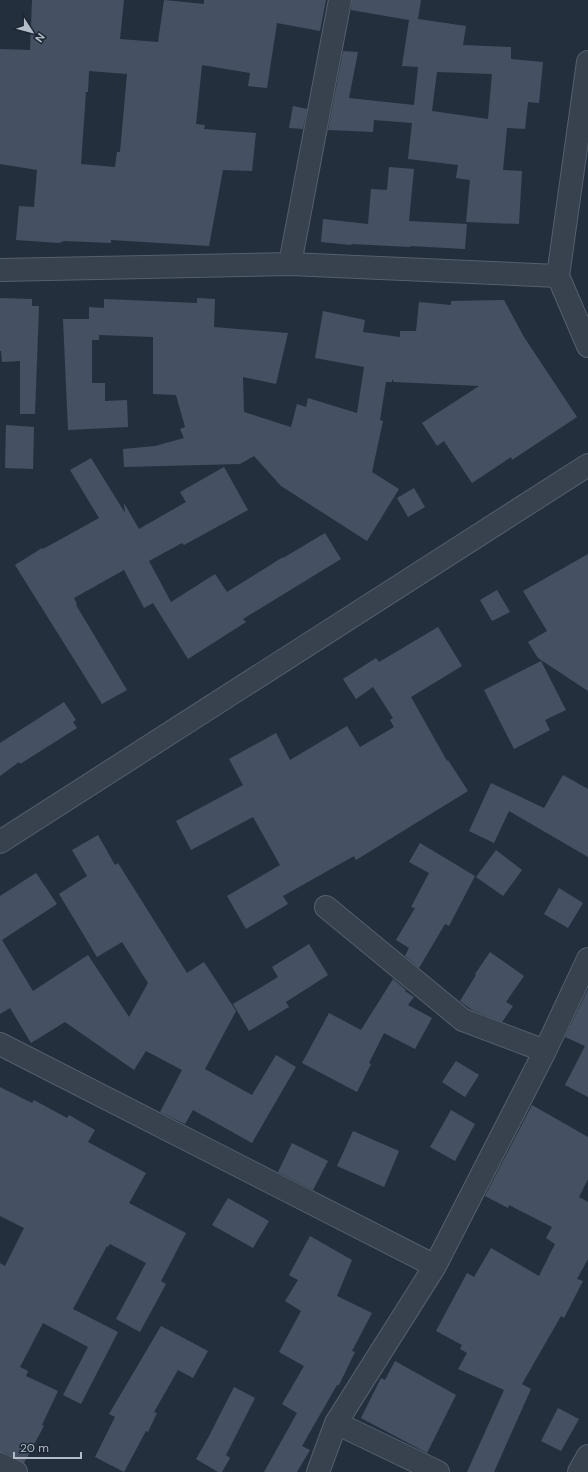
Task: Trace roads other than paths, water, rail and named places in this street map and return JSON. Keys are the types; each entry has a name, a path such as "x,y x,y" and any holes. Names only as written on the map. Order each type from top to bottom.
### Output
{"street":[{"path":"290,264 340,0"},
{"path":"588,62 558,276 588,346"},
{"path":"0,270 290,264 558,276"},
{"path":"0,842 588,465"},
{"path":"326,908 463,1020 545,1051"},
{"path":"318,1472 336,1423 435,1266 545,1051 588,959"},
{"path":"0,1044 435,1266"},
{"path":"336,1423 438,1472"},
{"path":"579,1472 588,1456"},
{"path":"0,1464 16,1472"}]}
